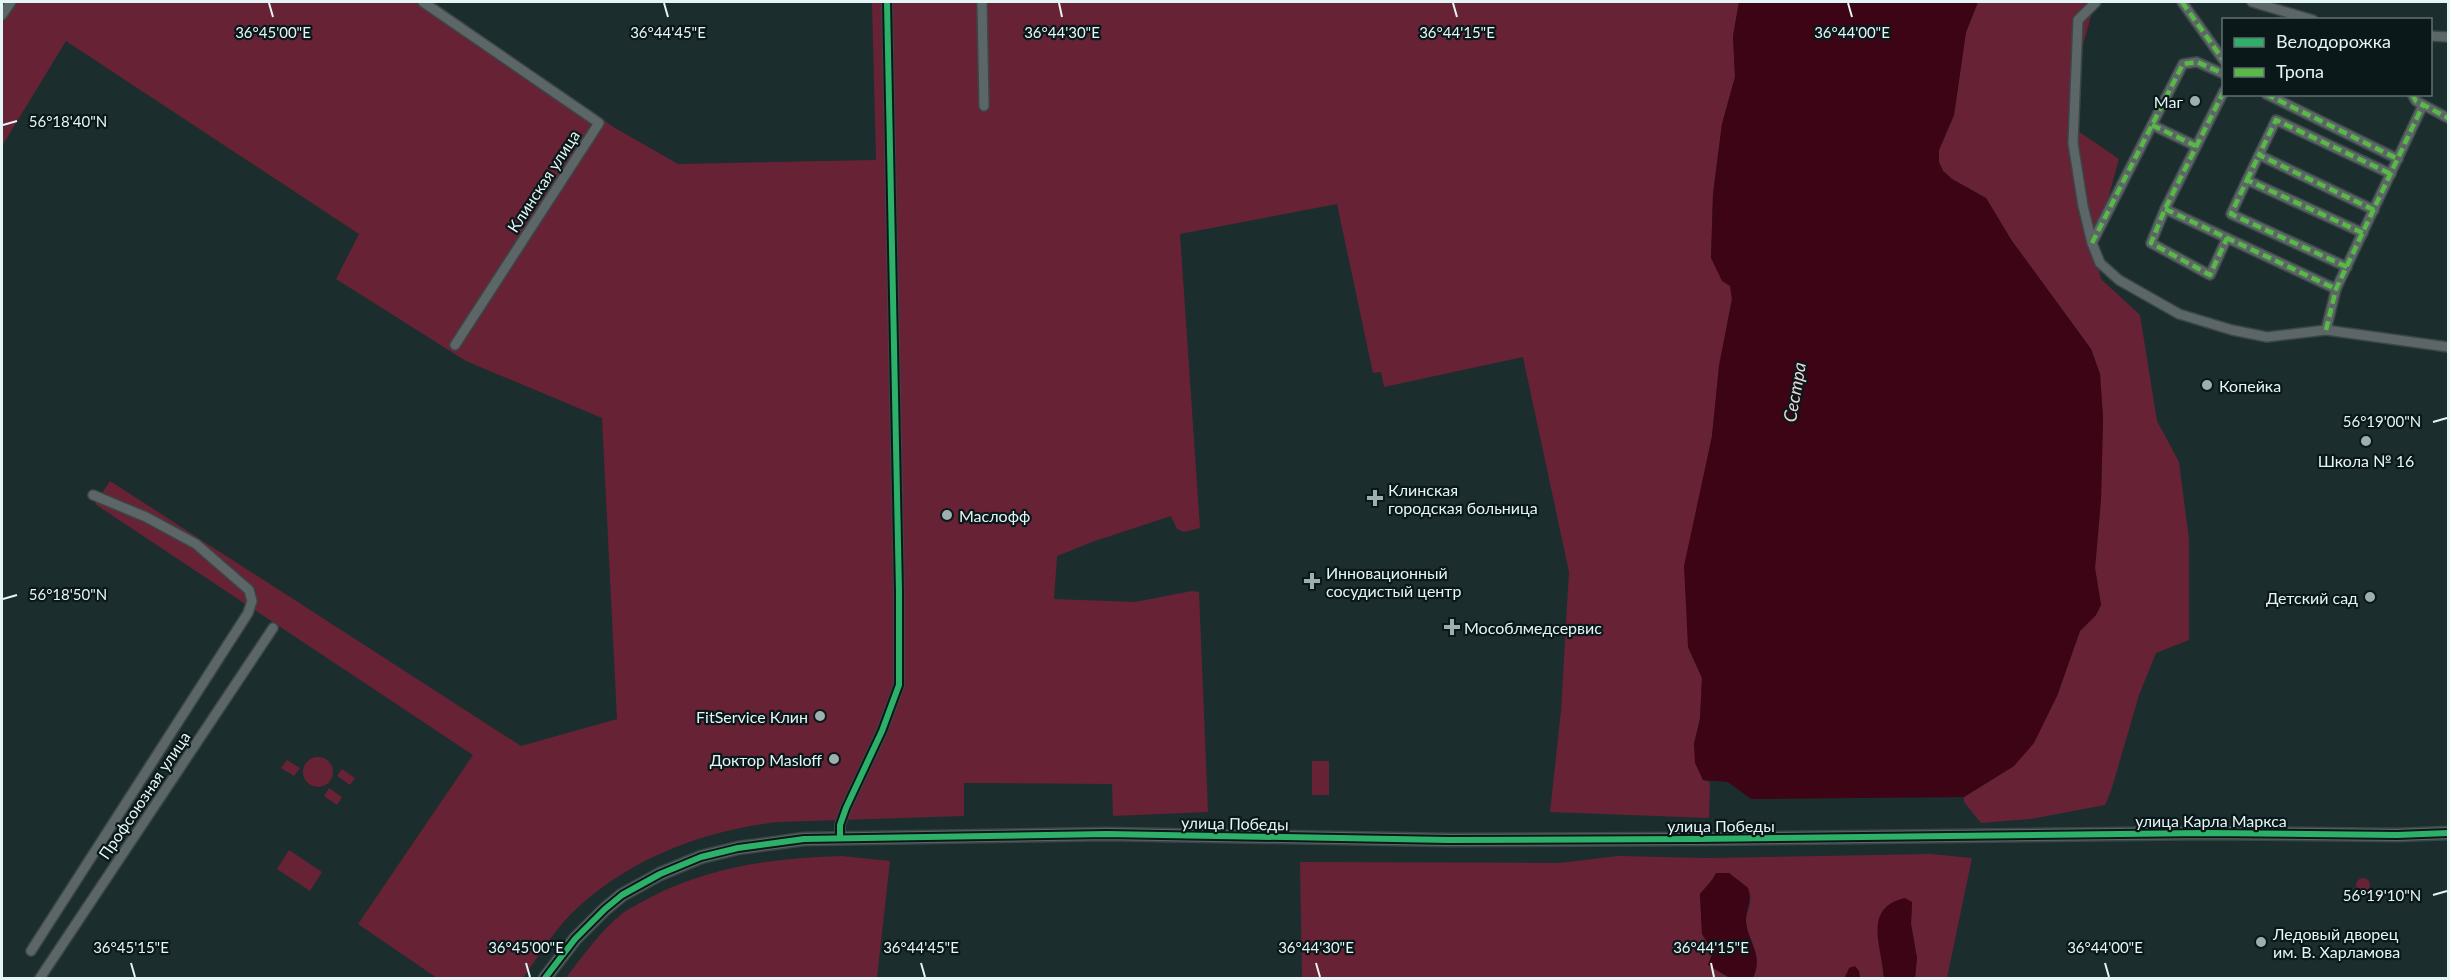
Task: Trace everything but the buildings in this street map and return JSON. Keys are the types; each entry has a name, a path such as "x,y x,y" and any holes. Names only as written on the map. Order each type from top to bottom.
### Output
{"street":[{"path":"2,15 11,2"},
{"name":"Клинская улица","path":"423,2 599,123 455,345"},
{"path":"840,838 840,825 846,808 882,731 899,685 899,580 887,2"},
{"path":"982,2 984,106"},
{"path":"2096,2 2078,20 2073,143 2083,206 2092,243 2100,263 2119,280 2179,314 2267,337 2326,330 2448,347"},
{"path":"2182,2 2222,60"},
{"path":"2252,2 2306,18"},
{"path":"2432,36 2448,38"},
{"path":"2092,243 2183,64 2197,62 2222,74"},
{"path":"2222,93 2165,209 2151,243 2210,275 2227,238"},
{"path":"2270,96 2398,159"},
{"path":"2413,96 2416,101 2448,118"},
{"path":"2326,330 2336,289 2423,105"},
{"path":"2347,267 2231,214 2247,180 2276,120 2391,174"},
{"path":"2152,125 2196,146"},
{"path":"2259,156 2374,210"},
{"path":"2247,180 2363,233"},
{"path":"2165,209 2336,289"},
{"path":"31,951 248,613 252,601 249,590 196,544 146,517 93,495"},
{"name":"Профсоюзная улица","path":"40,978 273,628"},
{"name":"улица Карла Маркса","path":"1973,836 2448,833"},
{"name":"улица Победы","path":"545,978 575,939 622,895 660,874 701,857 738,848 780,842 840,838 1107,834 1449,840 1973,836"}],"shaded area":[{"path":"2,2 434,2 615,128 678,164 876,160 872,2 1739,2 1733,36 1735,77 1722,124 1713,194 1711,258 1730,285 1732,299 1719,366 1712,436 1701,493 1688,647 1702,678 1700,719 1694,744 1703,780 1710,782 1709,818 1550,812 1561,711 1569,572 1523,357 1384,387 1381,372 1373,373 1337,204 1180,234 1200,528 1184,532 1177,529 1171,516 1057,556 1054,599 1135,602 1192,591 1199,592 1208,812 1113,816 1112,784 964,783 964,816 778,822 749,826 666,851 614,879 569,916 523,978 437,978 358,924 473,755 95,504 110,481 521,746 617,719 602,418 466,361 336,279 359,234 66,41 2,146"},
{"path":"1978,2 2095,2 2081,52 2078,131 2119,159 2094,250 2101,279 2140,315 2157,421 2179,462 2189,539 2189,640 2156,653 2139,695 2105,805 2030,819 1981,823 1964,802 1964,797 2014,766 2057,696 2080,631 2096,615 2101,605 2095,568 2101,499 2103,418 2100,374 2091,349 2012,241 1986,198 1952,179 1943,171 1939,162 1939,150 1954,115 1966,32"},
{"path":"318,757 324,758 332,766 332,778 324,786 318,787 312,786 304,778 303,772 304,766 312,758"},
{"path":"287,760 300,768 294,776 281,768"},
{"path":"1312,761 1329,761 1329,795 1312,795"},
{"path":"342,769 355,778 350,785 337,776"},
{"path":"329,788 342,797 337,805 324,796"},
{"path":"289,850 322,872 310,891 277,869"},
{"path":"1931,854 1972,858 1947,978 1915,978 1917,958 1911,924 1912,902 1879,945 1884,978 1860,978 1859,971 1845,974 1845,978 1753,978 1757,961 1746,920 1750,895 1746,886 1729,873 1712,880 1700,894 1702,934 1713,952 1708,965 1730,978 1302,978 1300,862 1559,863 1618,856 1708,858"},
{"path":"842,856 890,861 877,978 566,978 596,940 620,915 674,886 744,866 792,859"},
{"path":"2363,878 2368,880 2370,885 2368,890 2363,892 2358,890 2356,885 2358,880"}],"water":[{"name":"Сестра","path":"1739,2 1978,2 1966,32 1954,115 1939,150 1939,162 1943,171 1952,179 1986,198 2012,241 2091,349 2100,374 2103,418 2101,499 2095,568 2101,605 2096,615 2080,631 2057,696 2034,743 2014,766 1964,797 1751,799 1728,782 1703,780 1695,763 1694,744 1700,719 1702,678 1688,647 1684,566 1712,436 1719,366 1732,299 1730,286 1722,281 1711,258 1713,194 1722,124 1735,77 1733,36"},
{"path":"1716,873 1729,873 1748,888 1750,897 1746,922 1757,963 1753,978 1730,978 1708,965 1713,952 1702,934 1700,894"},
{"path":"1905,898 1912,902 1911,924 1917,958 1915,978 1884,978 1879,942 1879,920 1883,910 1891,903"},
{"path":"1855,966 1860,978 1845,978 1849,968"}],"marked path":[{"path":"2182,2 2222,58"},
{"path":"2092,243 2183,64 2197,62 2222,73"},
{"path":"2222,95 2165,209 2151,243 2210,275 2227,238"},
{"path":"2270,96 2398,159"},
{"path":"2413,96 2416,101 2448,118"},
{"path":"2326,330 2336,289 2423,105"},
{"path":"2374,210 2259,155 2276,120 2391,174"},
{"path":"2152,125 2196,146"},
{"path":"2247,180 2259,155"},
{"path":"2347,267 2231,214 2247,180 2363,233"},
{"path":"2165,209 2336,289"}],"cycle path":[{"path":"840,838 840,825 846,808 882,731 899,685 887,2"},
{"path":"545,978 575,939 605,909 622,895 660,874 701,857 738,848 804,839 1107,834 1449,840 2448,833"}],"place":[{"name":"Маг","path":"2195,101"},
{"name":"Копейка","path":"2207,385"},
{"name":"Школа № 16","path":"2366,441"},
{"name":"Клинская городская больница","path":"1375,498"},
{"name":"Маслофф","path":"947,515"},
{"name":"Инновационный сосудистый центр","path":"1312,581"},
{"name":"Детский сад","path":"2370,597"},
{"name":"Мособлмедсервис","path":"1452,627"},
{"name":"FitService Клин","path":"820,716"},
{"name":"Доктор Masloff","path":"834,759"},
{"name":"Ледовый дворец им. В. Харламова","path":"2261,942"}]}
